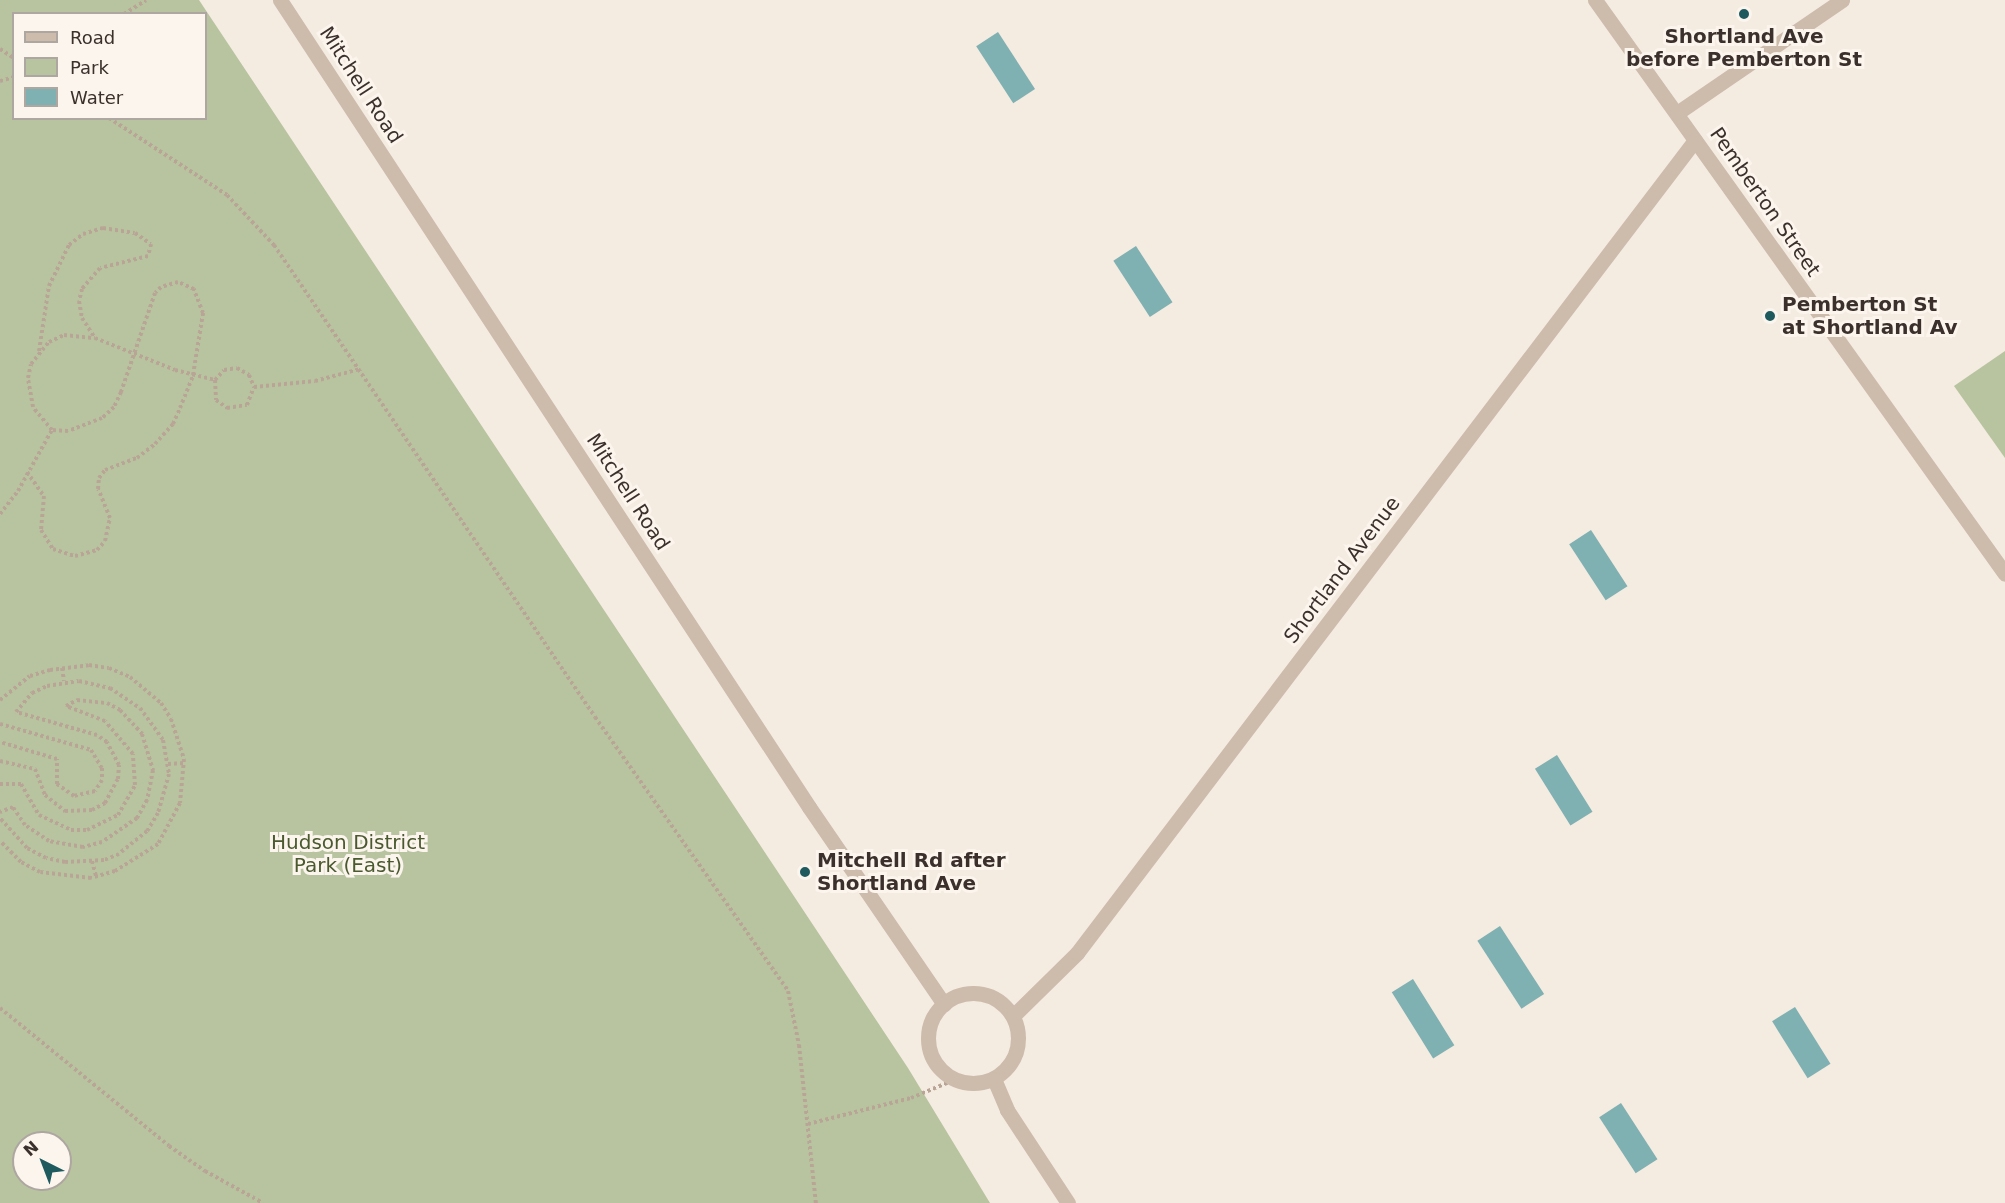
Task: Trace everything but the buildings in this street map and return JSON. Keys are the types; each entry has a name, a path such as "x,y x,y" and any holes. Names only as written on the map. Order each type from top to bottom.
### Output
{"street":[{"name":"Mitchell Road","path":"280,0 809,807 944,1004"},
{"name":"Pemberton Street","path":"1596,0 2005,574"},
{"path":"1677,113 1842,0"},
{"name":"Shortland Avenue","path":"1013,1016 1077,953 1695,140"},
{"path":"968,993 981,993 1005,1005 1013,1016 1018,1033 1017,1051 1008,1067 994,1078 981,1082 954,1080 942,1071 928,1045 929,1030 944,1004 968,993"},
{"path":"994,1078 1007,1110 1068,1203"}],"path":[{"path":"127,12 146,0"},
{"path":"112,120 198,174 253,220 274,245 595,717 788,991 808,1124 816,1203"},
{"path":"27,472 44,496 41,530 53,549 75,556 97,550 105,541 110,518 98,489 99,478 105,470 137,458 173,424 193,375 202,305 194,289 187,284 169,283 155,293 114,407 102,418 68,431 52,430 33,406 29,393 28,378 38,352 49,286 69,245 83,234 103,228 135,232 151,244 148,256 100,268 82,289 79,301 82,318 95,338"},
{"path":"38,352 64,335 95,338 193,375 215,380"},
{"path":"237,368 249,375 254,387 247,405 227,408 216,400 215,380 224,370 237,368"},
{"path":"254,387 315,381 360,369"},
{"path":"0,514 52,430"},
{"path":"0,700 30,676 62,668 89,665 109,668 147,689 171,719 184,763 180,803 158,844 115,872 66,878 40,872 21,862 0,841"},
{"path":"62,668 64,681"},
{"path":"0,761 35,769 45,795 65,811 92,810 105,803 118,779 115,752 107,742 91,732 16,712 32,693 64,681 97,683 127,696 153,723 163,740 168,764 165,794 147,831 119,854 92,861 46,858 27,848 0,818"},
{"path":"0,784 21,784 39,815 71,830 87,830 118,815 135,785 133,754 105,721 66,706 77,700 107,703 120,710 142,735 153,770 147,800 137,818 102,842 83,847 48,841 26,825 13,807 0,812"},
{"path":"0,724 92,750 102,768 102,780 95,791 74,796 57,784 57,759 0,742"},
{"path":"168,764 184,763"},
{"path":"92,861 96,876"},
{"path":"0,1008 169,1146 263,1203"},
{"path":"808,1124 911,1098 954,1080"}],"green space":[{"name":"Hudson District Park (East)","path":"0,0 199,0 207,12 12,12 12,120 207,120 207,12 908,1068 990,1203 0,1203"},
{"path":"2005,351 2005,458 1954,386"}],"water":[{"path":"998,32 1035,89 1013,103 976,46"},
{"path":"1136,246 1172,302 1150,317 1113,261"},
{"path":"1591,530 1627,586 1606,600 1569,544"},
{"path":"1557,755 1593,812 1570,826 1535,769"},
{"path":"1500,926 1544,994 1521,1009 1477,941"},
{"path":"1413,979 1454,1045 1433,1058 1392,992"},
{"path":"1795,1007 1831,1064 1808,1078 1772,1021"},
{"path":"1621,1103 1657,1159 1636,1173 1599,1117"}],"place":[{"name":"Shortland Ave before Pemberton St","path":"1744,14"},
{"name":"Pemberton St at Shortland Av","path":"1770,316"},
{"name":"Mitchell Rd after Shortland Ave","path":"805,872"}]}
